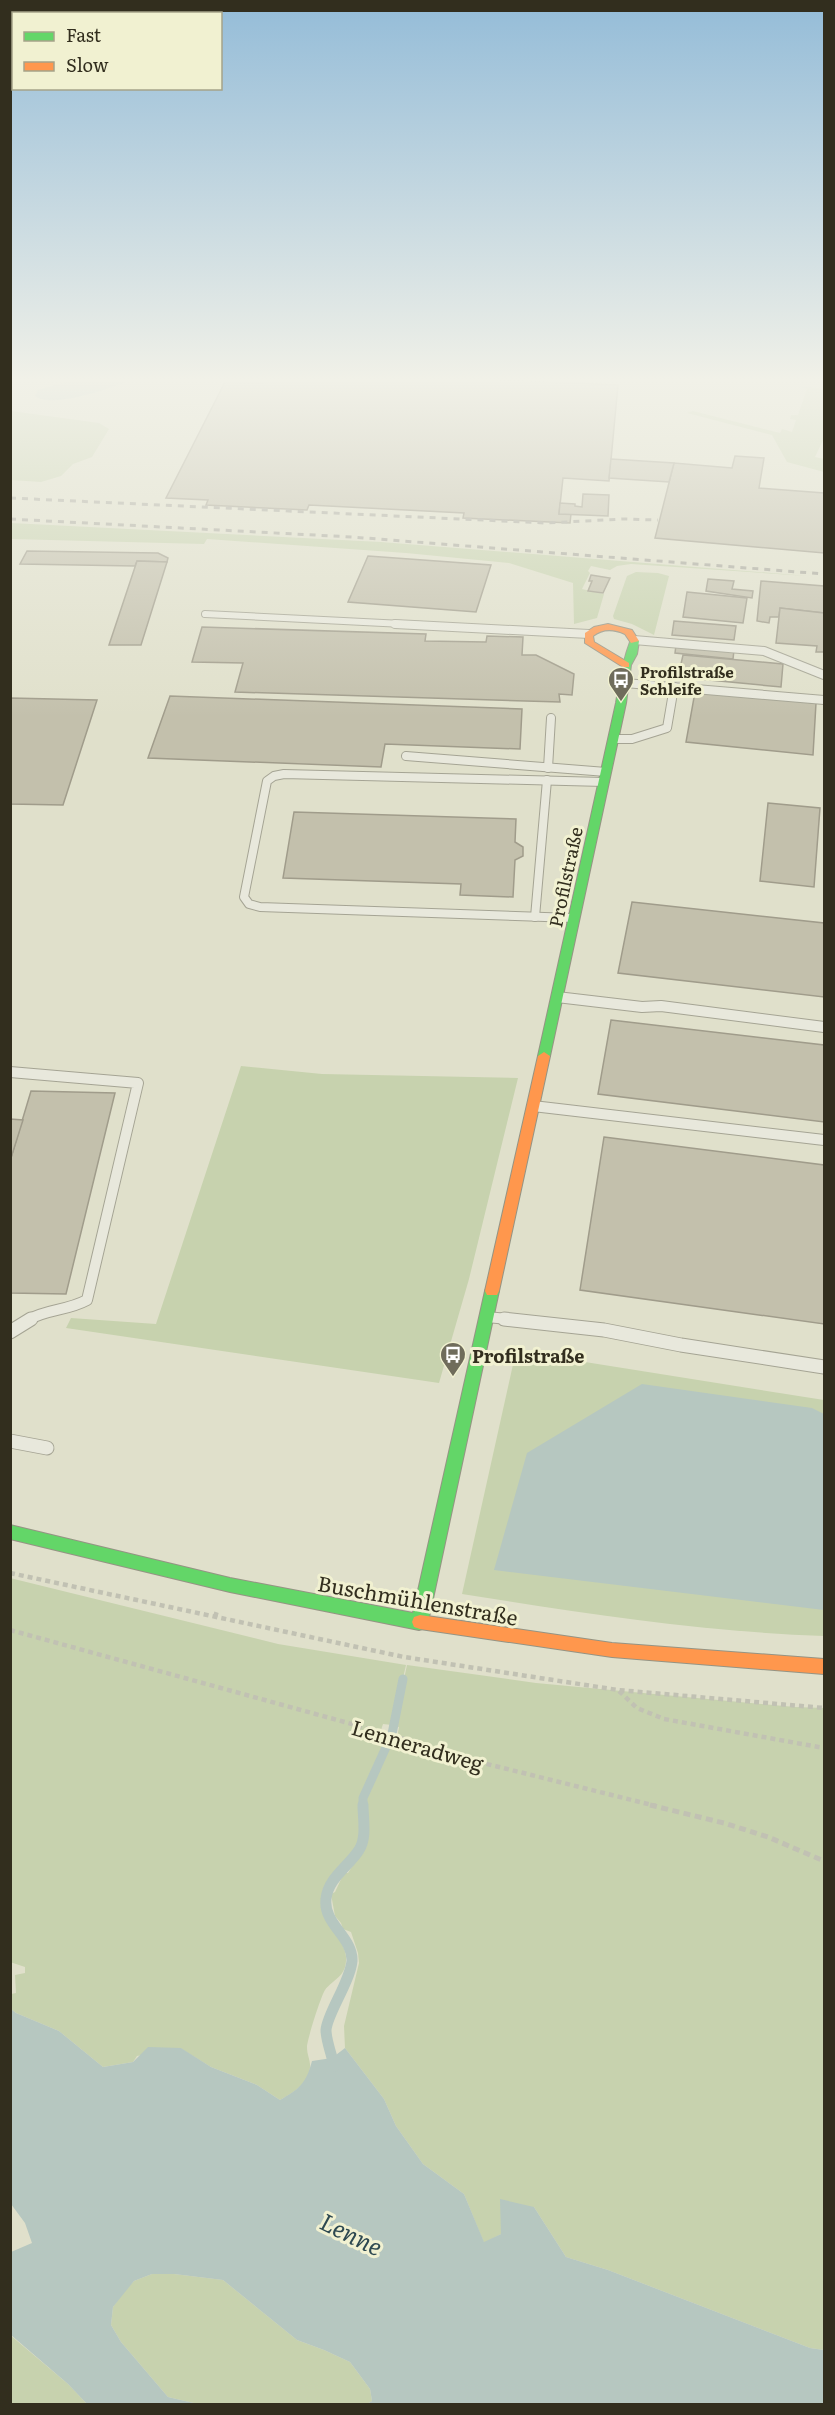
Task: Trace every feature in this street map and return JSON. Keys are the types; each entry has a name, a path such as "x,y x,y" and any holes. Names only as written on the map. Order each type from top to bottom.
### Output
{"street":[{"path":"626,665 591,643 589,633 597,628 613,627 629,632 634,640"},
{"name":"Profilstraße","path":"419,1623 605,777 625,683 626,665 632,654 634,640"},
{"name":"Buschmühlenstraße","path":"10,1533 260,1592 466,1631 732,1664 825,1668"}],"lane":[{"path":"205,614 589,633"},
{"path":"634,640 764,651 825,675"},
{"path":"625,683 825,700"},
{"path":"613,739 632,739 667,728 674,687"},
{"path":"548,768 551,718"},
{"path":"406,756 548,768 605,777"},
{"path":"574,918 260,908 249,904 244,897 267,781 274,776 284,774 547,780 605,777"},
{"path":"535,917 547,780"},
{"path":"557,997 661,1006 825,1027"},
{"path":"10,1072 138,1083 87,1300 73,1308 37,1315 10,1332"},
{"path":"533,1106 825,1140"},
{"path":"486,1317 604,1330 681,1345 825,1367"},
{"path":"10,1441 47,1448"}],"path":[{"path":"10,1573 55,1584 167,1603 404,1657 618,1690 825,1708"},
{"name":"Lenneradweg","path":"10,1630 381,1732 479,1762 768,1836 825,1861"},
{"path":"618,1690 637,1708 664,1719 825,1748"}],"green space":[{"path":"11,523 381,542 808,576 631,564 617,566 610,570 591,566 582,589 604,594 597,618 574,624 573,583 509,563 406,553 207,539 204,544 11,539"},
{"path":"636,572 669,576 654,635 632,624 614,619 613,616 627,576"},
{"path":"241,1066 322,1074 518,1078 469,1279 439,1383 66,1328 71,1318 156,1324"},
{"path":"516,1351 824,1400 824,1636 688,1626 597,1615 462,1594"},
{"path":"10,1578 278,1644 406,1665 392,1725 383,1724 378,1739 388,1744 396,1744 399,1727 394,1726 407,1665 536,1683 824,1708 824,2350 810,2348 608,2270 566,2257 534,2207 501,2234 484,2243 464,2194 423,2164 396,2126 384,2099 345,2048 344,2026 359,1963 351,1932 343,1929 335,1916 331,1894 335,1892 344,1873 348,1873 365,1846 363,1798 363,1829 358,1847 331,1877 323,1899 326,1915 345,1951 346,1964 342,1973 325,1990 318,2009 308,2043 310,2065 307,2077 299,2088 280,2100 257,2085 211,2067 180,2048 137,2056 133,2062 103,2067 59,2031 11,2009 11,1994 16,1993 15,1975 25,1973 25,1967 10,1962"},
{"path":"152,2274 174,2274 223,2280 297,2340 350,2362 370,2389 372,2401 367,2404 198,2404 168,2397 121,2342 111,2325 113,2307 124,2291 134,2281"},
{"path":"10,2335 68,2384 87,2404 11,2404"}],"water":[{"path":"642,1384 812,1408 824,1414 824,1610 494,1570 527,1453"},
{"name":"Lenne","path":"11,2009 59,2031 103,2067 133,2062 148,2047 181,2048 211,2067 257,2085 280,2100 301,2085 312,2061 332,2058 345,2048 384,2099 396,2126 423,2164 464,2194 484,2242 501,2234 500,2199 534,2207 566,2257 608,2270 810,2348 824,2350 824,2404 367,2404 372,2401 370,2389 350,2362 297,2340 223,2280 174,2274 152,2274 134,2281 113,2307 111,2325 121,2342 168,2397 198,2404 87,2404 68,2384 11,2335 11,2252 32,2243 25,2223 11,2204"}],"building":[{"path":"169,492 561,492 559,514 571,514 570,523 463,518 464,513 309,505 307,510 206,505 208,500 166,498"},
{"path":"667,492 824,493 824,553 655,538"},
{"path":"583,494 609,495 608,516 559,514 560,503 582,507"},
{"path":"27,551 158,553 168,558 167,562 137,561 135,566 20,564"},
{"path":"368,556 491,565 476,612 348,602"},
{"path":"137,561 167,562 141,645 109,645"},
{"path":"591,575 610,578 603,593 588,591 592,581 589,581"},
{"path":"708,579 734,581 732,589 753,591 752,598 706,591"},
{"path":"761,581 824,586 824,613 780,608 779,617 770,617 769,623 757,621"},
{"path":"687,592 747,598 743,623 683,617"},
{"path":"780,608 824,613 824,652 816,652 817,646 776,643"},
{"path":"674,621 736,626 734,640 672,635"},
{"path":"202,627 426,634 425,641 486,642 487,636 523,637 522,655 536,655 574,674 572,695 559,694 560,702 235,692 243,663 192,662"},
{"path":"676,645 734,650 733,659 675,653"},
{"path":"683,655 783,664 781,687 678,677"},
{"path":"695,692 816,703 813,755 686,742"},
{"path":"170,696 522,709 520,749 385,744 381,767 148,758"},
{"path":"10,698 97,700 63,805 10,804"},
{"path":"768,803 820,808 814,887 760,881"},
{"path":"294,812 516,819 515,842 523,847 523,856 515,860 513,897 460,895 461,884 283,878"},
{"path":"632,902 824,923 824,997 618,973"},
{"path":"611,1020 824,1045 824,1122 598,1094"},
{"path":"31,1091 115,1093 66,1294 10,1293 10,1161"},
{"path":"10,1119 23,1120 10,1161"},
{"path":"604,1137 824,1165 824,1324 580,1290"}],"waterway":[{"path":"363,1805 363,1798 392,1734 403,1679"},
{"path":"334,2066 327,2039 327,2023 352,1961 348,1945 329,1916 326,1899 335,1878 355,1856 361,1845 364,1834 363,1805"}],"railway":[{"path":"10,498 546,523 623,519 658,520"},
{"path":"10,519 352,537 824,574"}],"traffic: fast":[{"path":"544,1056 621,703 626,665 632,654 634,641"},
{"path":"419,1623 492,1291"},
{"path":"10,1532 230,1585 420,1622"}],"traffic: slow":[{"path":"626,665 590,643 588,635 598,629 613,627 629,632 634,641"},
{"path":"492,1291 544,1056"},
{"path":"420,1622 612,1650 824,1667"}],"place":[{"name":"Profilstraße Schleife","path":"621,703"},
{"name":"Profilstraße","path":"453,1378"}]}
